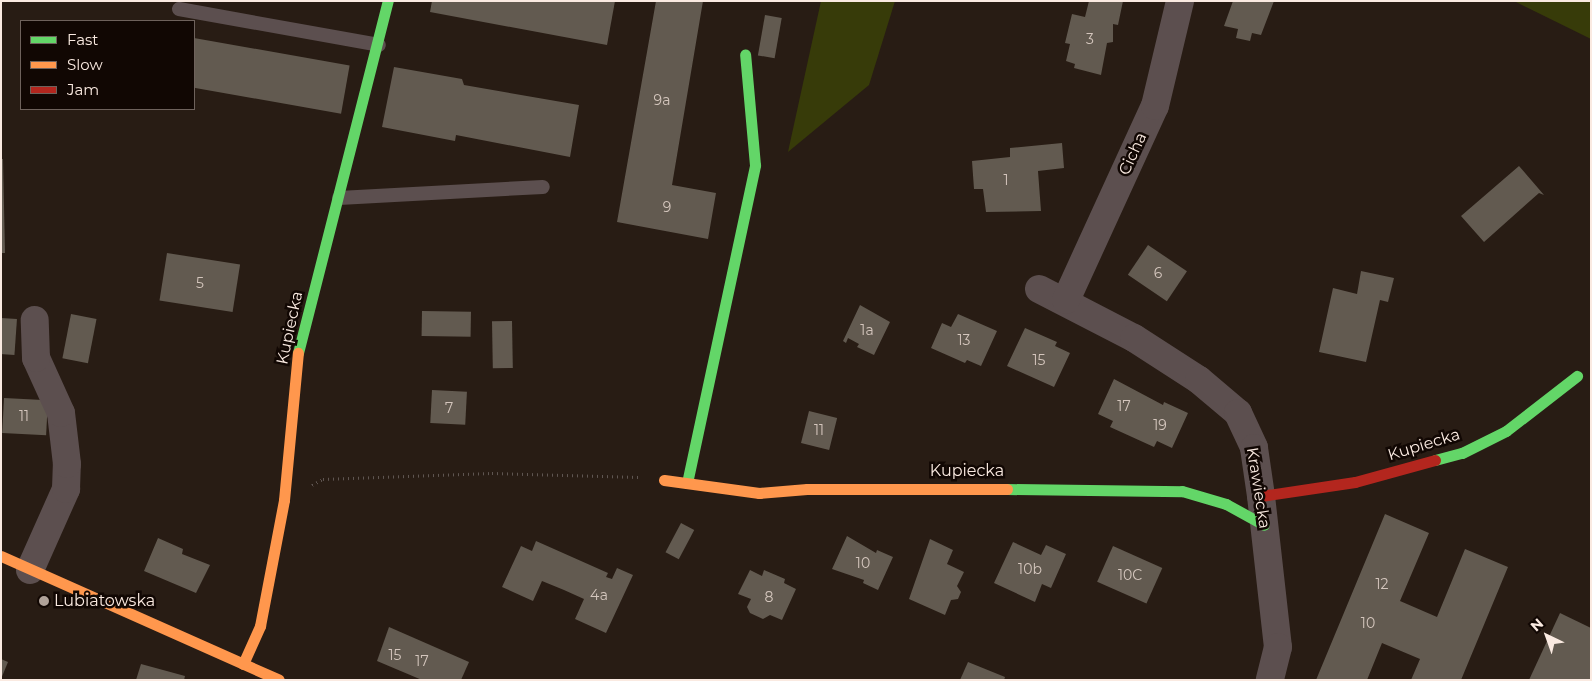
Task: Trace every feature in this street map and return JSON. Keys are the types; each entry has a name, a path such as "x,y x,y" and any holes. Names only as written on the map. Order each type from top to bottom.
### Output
{"street":[{"name":"Kupiecka","path":"243,664 260,626 284,500 299,348 340,198 388,1"},
{"name":"Cicha","path":"1066,300 1155,106 1180,1"},
{"path":"687,483 755,165 746,54"},
{"name":"Krawiecka","path":"1039,289 1066,300 1134,338 1198,380 1238,413 1254,448 1261,496 1278,647 1270,680"},
{"path":"30,570 66,489 67,464 61,413 36,358 35,320"},
{"name":"Kupiecka","path":"1261,496 1355,482 1462,452 1506,430 1577,376"},
{"name":"Kupiecka","path":"664,480 759,493 807,489 898,488 1182,491 1226,504 1264,524"},
{"path":"1,556 279,680"}],"lane":[{"path":"179,9 378,45"},
{"path":"340,198 543,187"}],"path":[{"path":"284,500 323,479 492,473 620,475 664,480"}],"green space":[{"path":"821,1 895,1 869,85 788,152"},
{"path":"1514,1 1591,1 1591,39"}],"building":[{"path":"432,1 615,1 607,45 430,12"},
{"path":"656,1 703,1 672,185 716,193 708,239 617,222"},
{"path":"1089,1 1123,1 1118,25 1113,24 1113,42 1107,43 1101,75 1074,68 1075,64 1066,61 1070,44 1065,43 1072,14 1085,17"},
{"path":"1233,1 1274,1 1261,35 1252,33 1250,41 1236,38 1238,29 1224,26"},
{"path":"765,15 782,18 775,58 758,55"},
{"path":"195,38 350,65 341,114 195,88"},
{"path":"394,67 462,79 464,85 579,105 570,157 456,135 455,141 382,127"},
{"path":"1062,143 1064,168 1038,171 1041,211 986,212 983,189 974,189 972,161 1010,157 1010,148"},
{"path":"1,159 3,159 5,253 1,253"},
{"path":"1519,166 1544,195 1539,193 1484,242 1461,216"},
{"path":"1148,245 1187,271 1167,301 1128,275"},
{"path":"167,253 240,265 233,312 159,300"},
{"path":"1361,271 1394,278 1388,302 1380,300 1366,362 1319,352 1333,288 1357,294"},
{"path":"860,305 890,322 874,355 857,347 859,344 848,338 846,343 843,341"},
{"path":"422,311 471,312 471,337 422,336"},
{"path":"71,314 97,319 88,363 62,358"},
{"path":"958,314 997,331 981,366 967,360 965,363 931,348 942,323 951,327"},
{"path":"1,318 17,319 14,355 1,354"},
{"path":"492,321 512,321 513,368 493,368"},
{"path":"1025,328 1057,342 1055,346 1070,353 1054,387 1007,366"},
{"path":"1114,379 1163,405 1164,402 1188,413 1172,448 1157,441 1154,447 1110,427 1113,421 1098,414"},
{"path":"432,390 467,392 465,425 430,423"},
{"path":"4,398 48,400 46,435 2,433"},
{"path":"809,411 837,418 829,450 801,443"},
{"path":"1385,514 1429,533 1400,601 1437,617 1465,549 1508,567 1461,680 1411,680 1420,659 1382,643 1367,680 1316,680"},
{"path":"681,523 694,530 679,559 666,552"},
{"path":"847,536 876,553 877,550 893,557 878,590 863,583 864,580 832,569"},
{"path":"158,538 183,549 182,554 210,565 196,593 144,571"},
{"path":"930,539 953,550 947,564 964,572 957,586 961,592 958,599 951,600 945,615 909,599"},
{"path":"536,541 608,573 606,577 612,579 617,568 633,575 606,633 575,619 584,599 564,590 542,581 533,601 502,587 521,546 532,551"},
{"path":"1013,542 1041,555 1046,545 1066,554 1051,588 1042,584 1035,602 994,583"},
{"path":"1113,546 1162,568 1146,604 1097,582"},
{"path":"750,570 762,576 764,570 785,579 784,583 796,589 782,620 770,615 763,619 750,613 747,607 751,599 738,594"},
{"path":"1560,613 1591,628 1591,680 1529,680"},
{"path":"389,627 469,662 461,680 422,680 377,661"},
{"path":"1,659 8,662 1,679"},
{"path":"968,662 1005,677 1004,680 960,680"},
{"path":"141,664 185,676 184,680 136,680"}],"traffic: fast":[{"path":"298,353 388,1"},
{"path":"687,483 755,165 745,54"},
{"path":"1435,460 1462,453 1506,431 1577,376"},
{"path":"1007,489 1182,491 1226,504 1264,525"}],"traffic: slow":[{"path":"243,664 260,626 284,500 298,353"},
{"path":"664,480 759,493 807,489 1007,489"},
{"path":"1,556 279,680"}],"traffic: jam":[{"path":"1261,496 1355,482 1435,460"}],"place":[{"name":"Lubiatowska","path":"44,601"}]}
